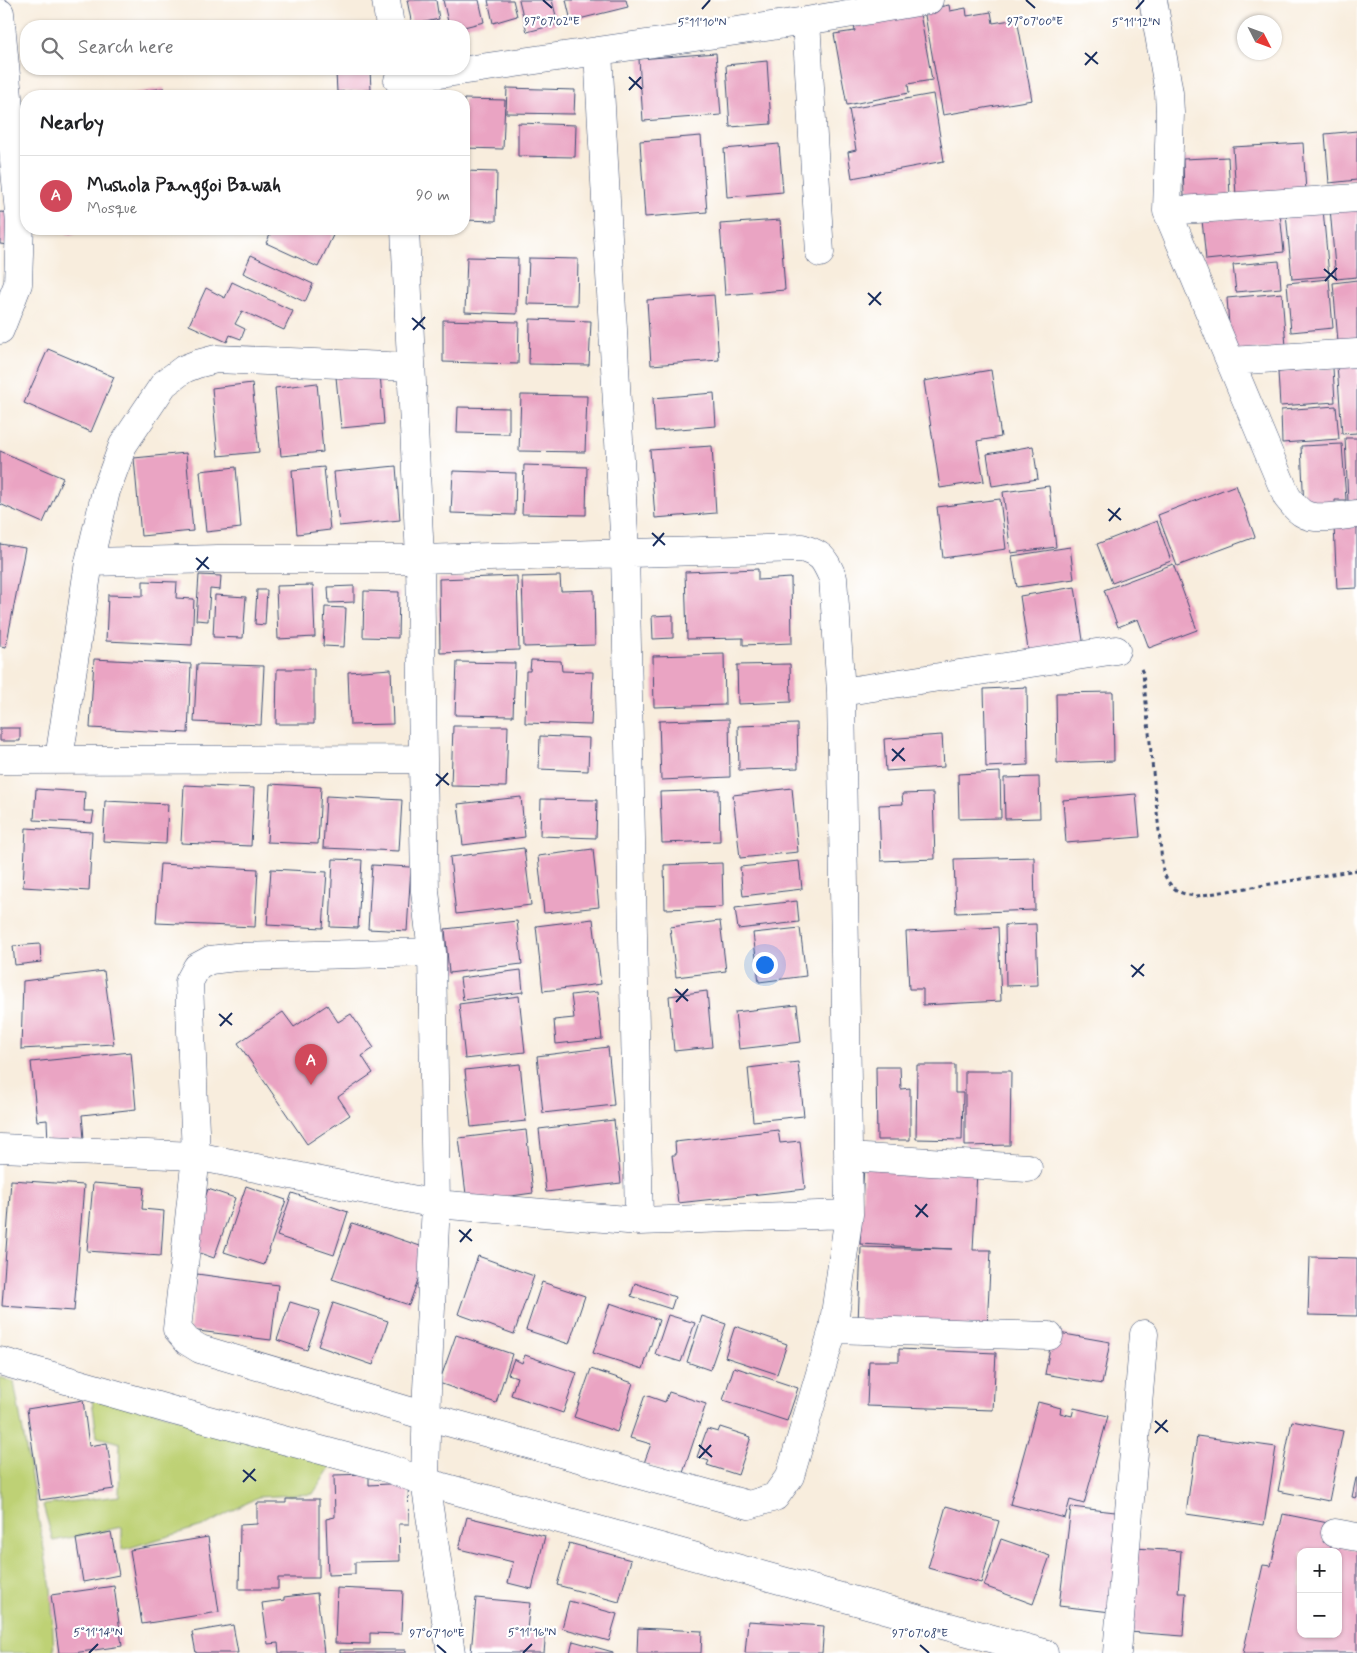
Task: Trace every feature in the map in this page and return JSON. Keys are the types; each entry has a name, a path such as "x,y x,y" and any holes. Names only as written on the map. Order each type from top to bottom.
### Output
{"street":[{"path":"386,0 389,20"},
{"path":"470,71 806,21 929,0"},
{"path":"1153,0 1169,93 1167,211 1287,497 1295,507 1312,517 1357,514"},
{"path":"0,13 7,150 20,223 18,284 0,330"},
{"path":"806,21 820,253"},
{"path":"598,51 625,552 639,1222"},
{"path":"398,82 443,75"},
{"path":"1167,211 1357,198"},
{"path":"405,235 420,559 425,891 432,952 436,1204 426,1416 425,1482 451,1653"},
{"path":"1230,361 1357,353"},
{"path":"59,759 89,562 106,491 123,446 164,384 184,369 216,359 412,367"},
{"path":"89,562 218,559 420,559 802,548 818,553 833,578 841,692 849,1214 833,1329 790,1476 775,1497 749,1505 426,1416 200,1349 187,1341 177,1329 196,1156 189,982 196,968 210,960 236,957 432,952"},
{"path":"841,692 1116,650"},
{"path":"0,760 423,759"},
{"path":"0,1148 196,1156 436,1204 639,1222 849,1214"},
{"path":"848,1157 1028,1168"},
{"path":"833,1329 1049,1336"},
{"path":"1117,1653 1144,1334"},
{"path":"0,1361 171,1410 384,1467 425,1482 1044,1653"}],"path":[{"path":"1116,650 1130,654 1138,663 1143,673 1163,871 1173,888 1184,895 1197,896 1357,870"}],"green space":[{"path":"0,1377 14,1382 51,1588 54,1653 0,1653"},
{"path":"91,1393 333,1463 313,1494 258,1497 206,1525 122,1550 122,1527 53,1541 43,1505 119,1496 120,1443 97,1437"}],"building":[{"path":"407,0 436,0 439,19 411,20"},
{"path":"443,0 479,0 484,22 470,26 470,20 448,20"},
{"path":"488,0 513,0 517,16 493,23"},
{"path":"519,0 552,0 558,24 527,32"},
{"path":"566,0 626,0 628,7 571,21"},
{"path":"949,5 950,11 966,8 967,16 991,12 993,23 1017,19 1032,100 943,115 924,10"},
{"path":"919,8 932,80 908,84 909,93 847,105 834,34 855,31 853,20"},
{"path":"716,53 721,115 643,121 639,59"},
{"path":"767,61 771,124 730,127 726,65"},
{"path":"336,75 370,75 371,90 337,90"},
{"path":"507,88 575,90 574,114 506,113"},
{"path":"933,94 944,161 852,178 848,152 856,150 849,109"},
{"path":"470,99 505,100 503,149 470,148"},
{"path":"518,123 576,125 575,157 518,156"},
{"path":"1357,131 1357,180 1329,183 1325,134"},
{"path":"701,136 707,212 645,217 640,141"},
{"path":"1303,143 1306,192 1236,196 1233,147"},
{"path":"779,144 783,192 727,197 724,149"},
{"path":"1228,157 1230,196 1184,198 1183,159"},
{"path":"470,171 497,172 496,221 470,220"},
{"path":"1357,205 1357,277 1336,279 1330,208"},
{"path":"1323,209 1329,276 1292,279 1286,213"},
{"path":"0,212 11,213 9,245 0,244"},
{"path":"1280,213 1284,252 1206,260 1202,220"},
{"path":"780,220 785,290 725,295 720,224"},
{"path":"270,235 333,235 318,267 266,243"},
{"path":"251,255 313,284 305,302 243,273"},
{"path":"467,257 518,258 517,314 465,312"},
{"path":"529,258 578,259 577,305 527,304"},
{"path":"1279,261 1281,288 1236,292 1233,265"},
{"path":"1329,279 1333,328 1291,332 1287,283"},
{"path":"1357,280 1357,341 1338,342 1333,283"},
{"path":"232,282 293,311 284,330 242,311 235,324 245,329 241,339 230,335 227,342 189,325 206,288 225,298"},
{"path":"1282,293 1286,347 1231,352 1227,298"},
{"path":"714,295 719,360 651,365 647,300"},
{"path":"530,319 591,321 589,365 529,364"},
{"path":"443,320 519,322 518,364 443,362"},
{"path":"48,349 114,377 91,432 24,403"},
{"path":"1357,364 1357,433 1342,434 1337,365"},
{"path":"1333,368 1335,402 1280,406 1278,372"},
{"path":"991,370 1001,437 977,441 984,481 940,488 924,381"},
{"path":"380,373 384,424 341,428 336,377"},
{"path":"252,383 259,452 218,456 212,388"},
{"path":"317,383 323,452 281,456 275,388"},
{"path":"714,393 716,426 655,431 653,398"},
{"path":"521,395 587,396 585,452 519,451"},
{"path":"1336,406 1339,439 1282,443 1281,410"},
{"path":"458,407 509,408 509,434 457,433"},
{"path":"1345,438 1357,438 1357,500 1348,501"},
{"path":"1342,444 1346,500 1335,500 1335,507 1304,508 1301,446"},
{"path":"712,446 716,513 655,518 650,450"},
{"path":"1033,446 1038,479 992,486 987,454"},
{"path":"0,451 63,478 43,523 0,504"},
{"path":"186,453 193,531 141,536 134,458"},
{"path":"524,465 587,467 586,515 522,514"},
{"path":"396,466 400,520 339,526 334,472"},
{"path":"236,467 241,528 206,532 200,471"},
{"path":"324,467 330,530 297,534 292,470"},
{"path":"453,471 516,473 515,515 451,513"},
{"path":"1236,485 1255,537 1177,566 1158,515"},
{"path":"1049,486 1056,547 1011,553 1003,492"},
{"path":"1000,499 1006,549 943,558 937,507"},
{"path":"1157,521 1171,561 1112,583 1097,544"},
{"path":"1357,525 1357,588 1337,589 1334,526"},
{"path":"0,544 25,548 6,647 0,646"},
{"path":"1070,547 1074,579 1017,587 1012,556"},
{"path":"1173,564 1197,630 1149,648 1138,619 1118,627 1104,590"},
{"path":"758,569 758,580 791,578 792,643 743,645 743,638 687,639 685,572"},
{"path":"199,575 221,576 220,590 210,589 208,621 196,620"},
{"path":"517,576 519,650 440,653 439,579"},
{"path":"560,576 561,591 594,590 595,645 524,647 522,577"},
{"path":"143,581 177,582 176,598 194,599 192,645 106,641 108,595 143,596"},
{"path":"313,585 315,637 278,639 276,586"},
{"path":"354,586 354,602 329,603 328,587"},
{"path":"1075,587 1084,647 1029,656 1020,596"},
{"path":"257,590 267,590 265,625 255,624"},
{"path":"364,591 399,592 398,638 363,637"},
{"path":"215,595 246,597 243,638 213,637"},
{"path":"325,607 346,608 344,647 323,646"},
{"path":"673,615 673,638 653,639 652,616"},
{"path":"724,654 725,705 654,707 653,656"},
{"path":"94,659 191,664 188,733 90,728"},
{"path":"531,660 561,661 562,671 593,672 591,725 525,723 526,671 530,671"},
{"path":"457,662 515,663 513,716 455,715"},
{"path":"197,664 264,666 261,725 194,722"},
{"path":"790,664 791,702 738,704 737,665"},
{"path":"277,669 314,669 314,724 276,724"},
{"path":"391,669 393,724 350,725 348,672"},
{"path":"1027,687 1028,765 986,767 984,689"},
{"path":"1113,692 1114,761 1057,763 1056,693"},
{"path":"729,719 730,777 661,780 659,721"},
{"path":"797,724 798,768 739,770 738,726"},
{"path":"453,726 508,726 506,787 451,786"},
{"path":"0,728 20,728 20,741 0,741"},
{"path":"942,735 944,767 886,771 884,739"},
{"path":"540,736 589,738 588,771 539,769"},
{"path":"1000,772 1001,818 959,819 958,774"},
{"path":"1039,777 1040,818 1005,819 1004,778"},
{"path":"270,784 321,787 318,844 267,842"},
{"path":"184,785 254,788 251,846 181,843"},
{"path":"792,788 798,852 740,858 733,795"},
{"path":"36,789 85,792 84,811 94,811 92,823 34,820"},
{"path":"719,790 720,841 662,843 660,792"},
{"path":"933,793 935,859 881,861 879,805 903,804 902,794"},
{"path":"1136,794 1140,837 1066,843 1063,800"},
{"path":"326,796 402,800 399,851 323,848"},
{"path":"521,797 525,837 463,845 458,804"},
{"path":"541,799 597,800 596,838 540,836"},
{"path":"105,801 168,804 166,844 103,841"},
{"path":"26,828 92,832 89,891 23,887"},
{"path":"524,848 531,905 456,914 450,857"},
{"path":"593,849 599,907 544,913 538,856"},
{"path":"1034,857 1035,910 956,913 954,859"},
{"path":"333,859 362,860 358,928 330,927"},
{"path":"799,861 802,889 743,896 740,867"},
{"path":"722,863 723,907 665,909 664,865"},
{"path":"160,864 258,869 255,927 156,923"},
{"path":"372,865 411,867 407,931 368,929"},
{"path":"271,869 327,872 323,928 267,925"},
{"path":"797,901 799,922 738,929 735,908"},
{"path":"593,919 601,984 543,991 536,926"},
{"path":"517,921 522,964 449,973 445,929"},
{"path":"720,921 726,971 676,977 670,927"},
{"path":"1036,924 1038,985 1006,986 1005,925"},
{"path":"998,927 1001,1001 923,1005 923,989 909,989 906,932"},
{"path":"800,928 806,976 759,982 753,933"},
{"path":"40,944 41,962 15,965 13,946"},
{"path":"521,970 523,992 463,1000 460,978"},
{"path":"104,971 114,1044 21,1049 23,981"},
{"path":"707,991 712,1047 674,1051 669,996"},
{"path":"597,992 602,1039 556,1044 554,1020 574,1018 571,995"},
{"path":"519,996 525,1052 465,1059 459,1004"},
{"path":"327,1005 338,1022 351,1014 374,1048 362,1056 373,1073 338,1097 350,1115 307,1144 238,1043 283,1012 294,1027"},
{"path":"797,1005 801,1042 739,1049 735,1012"},
{"path":"608,1047 614,1105 543,1113 537,1056"},
{"path":"131,1052 136,1109 82,1115 84,1139 48,1142 47,1120 37,1121 31,1062"},
{"path":"798,1062 804,1116 753,1121 748,1068"},
{"path":"520,1064 526,1121 471,1127 465,1070"},
{"path":"917,1065 955,1065 955,1093 963,1093 962,1140 916,1139"},
{"path":"876,1067 900,1067 901,1089 910,1088 910,1140 877,1140"},
{"path":"965,1071 1011,1071 1010,1145 965,1146"},
{"path":"614,1120 621,1183 546,1192 539,1129"},
{"path":"526,1130 533,1193 467,1202 459,1138"},
{"path":"778,1130 780,1143 800,1141 805,1189 678,1203 672,1155 676,1155 675,1142"},
{"path":"864,1165 977,1171 973,1250 991,1250 987,1327 858,1323 861,1247 952,1249 860,1244"},
{"path":"11,1180 84,1185 74,1311 2,1306"},
{"path":"93,1183 144,1187 142,1209 164,1211 161,1256 87,1251"},
{"path":"246,1186 286,1200 264,1265 224,1252"},
{"path":"208,1189 235,1198 214,1258 188,1249"},
{"path":"292,1193 348,1212 334,1255 277,1236"},
{"path":"352,1223 429,1249 409,1305 332,1279"},
{"path":"478,1256 534,1276 514,1334 458,1314"},
{"path":"1310,1257 1357,1258 1357,1316 1308,1315"},
{"path":"197,1274 278,1285 271,1340 190,1330"},
{"path":"542,1282 585,1296 569,1344 526,1330"},
{"path":"635,1283 675,1297 671,1309 631,1296"},
{"path":"290,1302 320,1311 307,1350 277,1340"},
{"path":"333,1303 388,1321 373,1365 318,1346"},
{"path":"610,1303 659,1320 643,1369 593,1353"},
{"path":"668,1315 695,1323 681,1362 655,1354"},
{"path":"702,1316 726,1324 710,1370 687,1362"},
{"path":"735,1326 787,1344 777,1374 725,1357"},
{"path":"1053,1332 1110,1342 1102,1384 1045,1374"},
{"path":"456,1335 512,1354 496,1403 439,1383"},
{"path":"899,1349 996,1353 993,1410 867,1406 869,1361 899,1361"},
{"path":"525,1355 577,1373 563,1413 511,1395 517,1377 508,1374 514,1359 522,1363"},
{"path":"734,1367 798,1388 787,1421 723,1400"},
{"path":"591,1369 633,1383 617,1432 574,1417"},
{"path":"669,1392 706,1404 682,1476 644,1463 651,1444 630,1438 645,1395 665,1402"},
{"path":"83,1400 89,1446 107,1443 114,1489 40,1500 27,1409"},
{"path":"1038,1402 1061,1408 1060,1413 1072,1416 1074,1408 1108,1416 1084,1504 1070,1500 1065,1518 1010,1504"},
{"path":"1292,1421 1343,1431 1329,1501 1278,1491"},
{"path":"720,1427 751,1437 738,1475 707,1465 709,1461 697,1457 707,1429 718,1432"},
{"path":"1197,1436 1276,1447 1264,1525 1186,1514"},
{"path":"369,1474 369,1485 408,1483 409,1524 399,1524 400,1561 355,1562 355,1574 328,1575 326,1519 335,1517 334,1475"},
{"path":"1357,1478 1357,1498 1352,1497"},
{"path":"286,1499 319,1499 319,1578 278,1578 278,1589 239,1589 240,1525 257,1524 257,1503 286,1503"},
{"path":"946,1506 999,1521 981,1583 928,1568"},
{"path":"1071,1507 1124,1513 1111,1612 1059,1606"},
{"path":"1283,1514 1328,1523 1323,1542 1357,1550 1357,1653 1243,1653 1263,1565 1271,1566"},
{"path":"467,1517 545,1536 532,1589 508,1583 513,1562 459,1549"},
{"path":"111,1532 119,1575 83,1582 76,1539"},
{"path":"208,1537 219,1612 142,1624 130,1550"},
{"path":"1001,1539 1050,1556 1033,1604 984,1586"},
{"path":"569,1543 631,1560 619,1602 557,1585"},
{"path":"1135,1548 1181,1551 1178,1593 1186,1593 1183,1636 1129,1632"},
{"path":"114,1586 122,1646 74,1653 59,1653 51,1595"},
{"path":"337,1588 403,1591 401,1634 370,1633 370,1644 335,1643"},
{"path":"317,1593 324,1653 279,1653 278,1643 268,1644 262,1603 284,1600 284,1597"},
{"path":"476,1598 530,1603 527,1629 546,1630 544,1653 471,1653"},
{"path":"569,1601 617,1614 609,1641 562,1628"},
{"path":"748,1621 824,1626 822,1653 745,1653"},
{"path":"233,1625 238,1653 196,1653 192,1632"},
{"path":"638,1628 702,1631 701,1653 637,1653"},
{"path":"573,1641 613,1652 613,1653 570,1653"},
{"path":"340,1650 406,1650 406,1653 340,1653"}],"place":[{"name":"Mushola Panggoi Bawah","path":"311,1085"}]}
